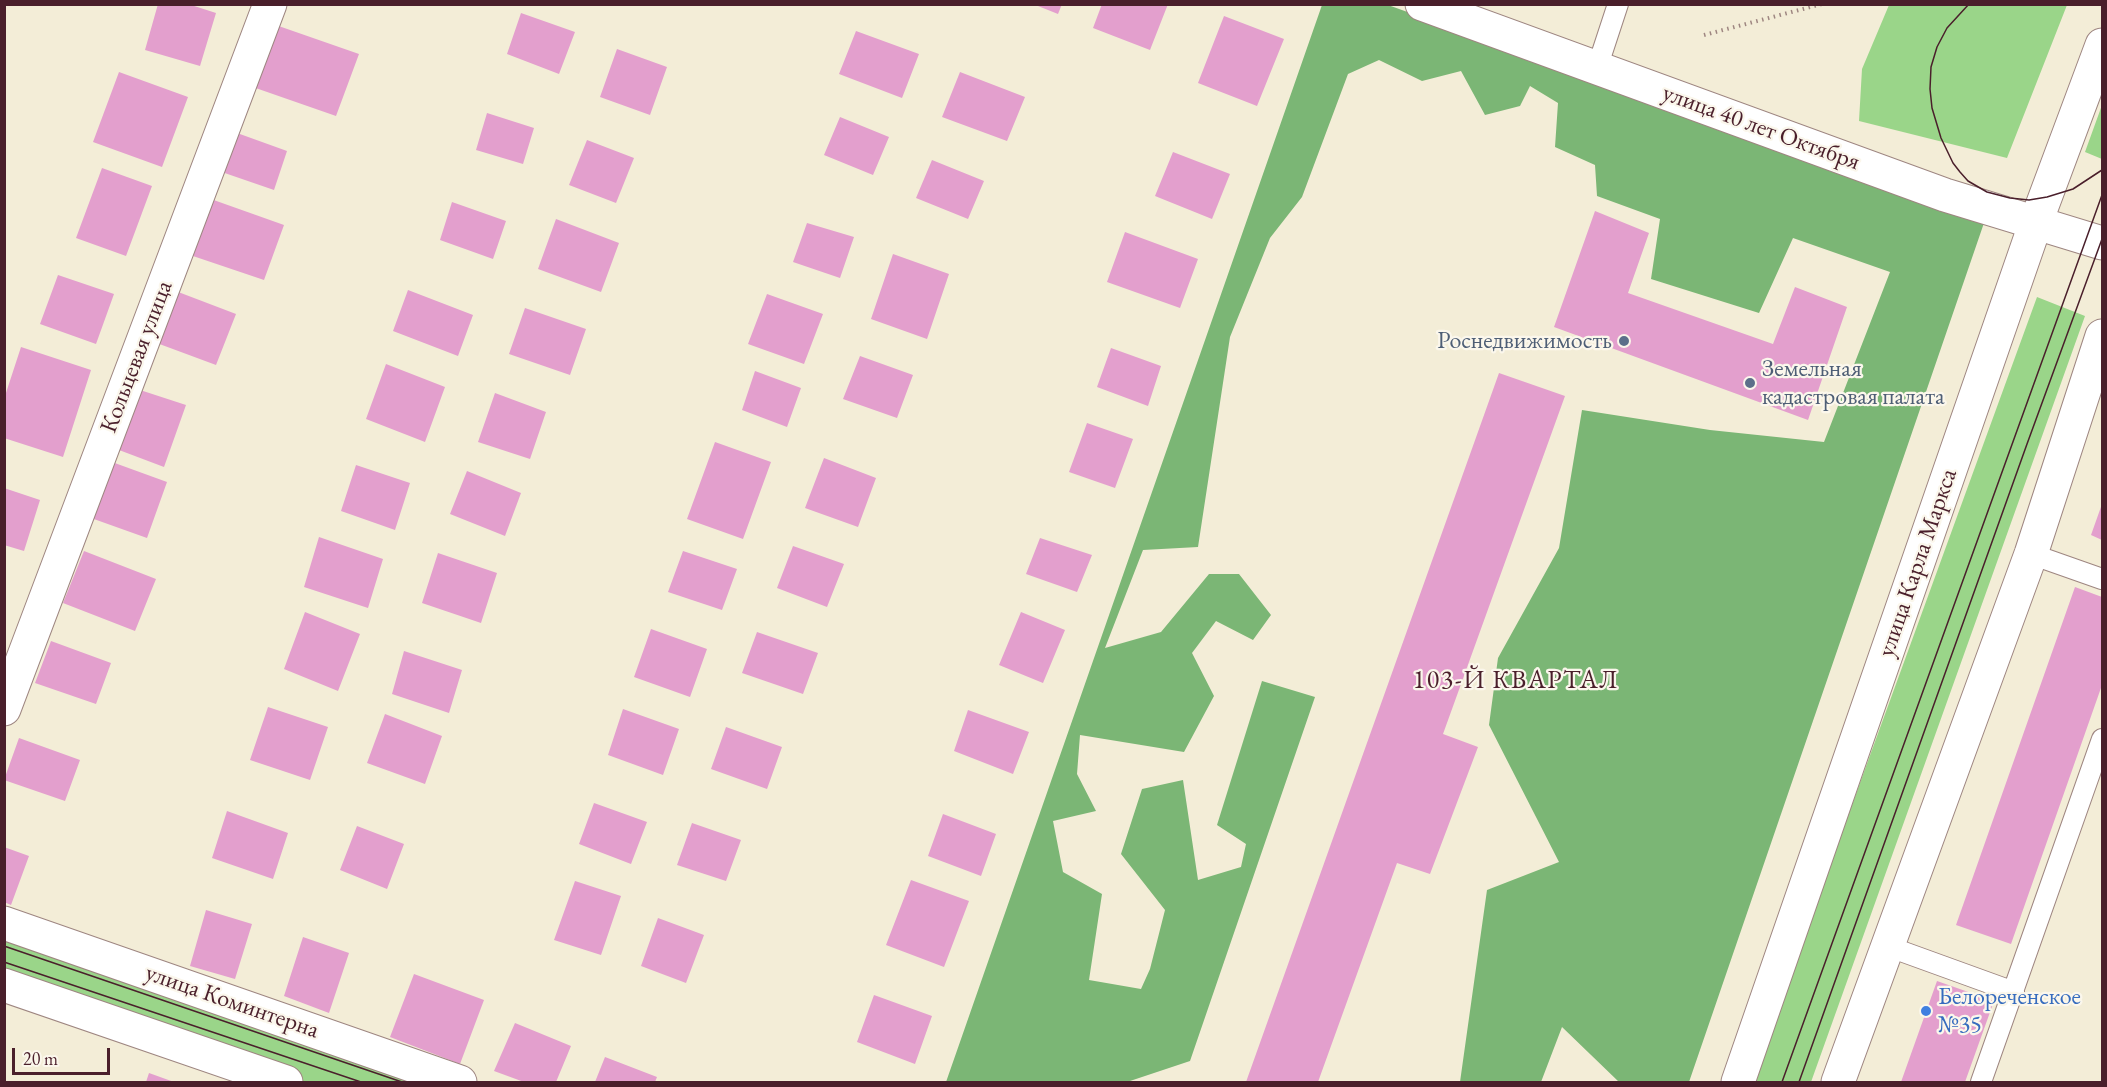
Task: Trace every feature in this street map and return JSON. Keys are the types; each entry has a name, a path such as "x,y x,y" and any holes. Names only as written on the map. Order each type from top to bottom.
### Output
{"street":[{"name":"Кольцевая улица","path":"4,709 270,4"},
{"name":"улица 40 лет Октября","path":"1422,4 1945,195 2103,243"},
{"name":"улица Карла Маркса","path":"1738,1083 2036,222 2103,45"},
{"path":"1838,1083 2031,554 2103,336"},
{"name":"улица Коминтерна","path":"4,923 460,1083"},
{"path":"4,985 286,1083"}],"lane":[{"path":"1596,68 1618,4"},
{"path":"2031,554 2103,579"},
{"path":"1981,1083 2103,739"},
{"path":"1887,946 2014,992"}],"path":[{"path":"1704,35 1822,4"}],"green space":[{"path":"1322,5 1388,5 1985,220 1689,1082 1619,1082 1562,1027 1541,1082 1460,1082 1487,890 1559,862 1489,725 1498,658 1559,548 1582,410 1710,430 1824,442 1890,272 1793,238 1759,313 1651,279 1660,219 1597,196 1595,165 1555,147 1558,103 1530,86 1520,106 1485,115 1461,71 1422,81 1379,60 1348,74 1302,197 1270,238 1230,337 1198,547 1143,550 1105,648 1161,632 1209,574 1239,574 1271,615 1253,640 1216,621 1192,653 1214,696 1184,752 1080,735 1077,774 1096,811 1053,821 1063,872 1102,894 1089,980 1141,989 1150,969 1165,910 1121,854 1142,789 1183,780 1198,880 1241,867 1246,844 1217,825 1262,681 1315,697 1190,1061 1127,1082 946,1082"},
{"path":"1889,5 2067,5 2007,158 1859,121 1862,69"},
{"path":"2102,105 2102,159 2085,152"},
{"path":"2037,297 2085,316 1811,1082 1751,1082"},
{"path":"4,938 415,1082 302,1082 5,978"}],"building":[{"path":"158,4 188,4 216,13 200,66 145,50"},
{"path":"1033,4 1062,4 1058,14"},
{"path":"1102,4 1168,4 1150,50 1093,28"},
{"path":"521,13 575,32 559,74 507,54"},
{"path":"1224,16 1284,39 1257,106 1198,83"},
{"path":"270,23 359,54 336,116 247,85"},
{"path":"856,31 919,54 902,98 839,74"},
{"path":"617,49 667,67 650,115 600,97"},
{"path":"119,72 188,97 162,167 93,142"},
{"path":"960,72 1025,97 1007,141 942,117"},
{"path":"487,113 534,128 523,164 476,150"},
{"path":"840,117 889,137 873,175 824,155"},
{"path":"226,129 287,151 274,190 213,169"},
{"path":"587,140 634,158 616,203 569,185"},
{"path":"1173,152 1230,174 1212,219 1155,196"},
{"path":"932,160 984,181 968,219 916,198"},
{"path":"102,168 152,186 126,256 76,238"},
{"path":"208,198 284,225 264,280 187,254"},
{"path":"452,202 506,221 493,259 440,240"},
{"path":"1595,211 1649,233 1628,293 1773,344 1795,287 1847,307 1808,420 1554,327"},
{"path":"556,219 619,243 601,292 538,269"},
{"path":"807,223 854,237 840,278 793,262"},
{"path":"1125,232 1198,259 1180,308 1107,282"},
{"path":"893,254 949,274 927,339 871,319"},
{"path":"58,275 114,294 96,344 40,324"},
{"path":"173,290 236,314 216,365 154,342"},
{"path":"408,290 473,315 458,356 393,331"},
{"path":"767,294 823,314 804,364 748,344"},
{"path":"525,308 586,329 570,375 509,354"},
{"path":"21,347 91,370 63,457 4,438 4,399"},
{"path":"1111,348 1161,366 1148,406 1097,387"},
{"path":"860,356 913,375 897,418 843,399"},
{"path":"386,364 445,387 425,442 366,419"},
{"path":"755,371 801,388 787,427 742,410"},
{"path":"1499,373 1565,396 1443,734 1478,747 1430,874 1397,863 1318,1082 1246,1082"},
{"path":"140,390 186,405 164,467 119,450"},
{"path":"495,393 546,412 530,459 478,442"},
{"path":"1087,423 1133,439 1115,488 1069,472"},
{"path":"715,442 771,462 743,539 687,519"},
{"path":"824,458 876,478 858,527 805,508"},
{"path":"112,462 167,482 147,538 91,518"},
{"path":"356,465 410,483 395,530 341,511"},
{"path":"467,471 521,493 505,536 450,514"},
{"path":"4,488 40,500 24,551 4,545"},
{"path":"2102,504 2102,540 2091,535"},
{"path":"319,537 383,559 368,608 304,587"},
{"path":"1040,538 1092,555 1077,592 1026,574"},
{"path":"793,546 844,564 827,607 777,588"},
{"path":"84,551 156,579 135,631 63,603"},
{"path":"683,551 737,569 722,610 668,592"},
{"path":"438,553 497,573 481,623 422,603"},
{"path":"2075,587 2102,597 2102,685 2011,944 1956,925"},
{"path":"305,612 360,634 338,691 284,669"},
{"path":"1021,612 1065,630 1043,683 999,665"},
{"path":"651,629 707,649 690,697 634,677"},
{"path":"757,632 818,653 803,694 742,673"},
{"path":"51,641 111,663 96,704 35,683"},
{"path":"404,651 462,670 449,713 392,694"},
{"path":"268,707 328,727 310,780 250,760"},
{"path":"623,709 679,729 663,775 608,755"},
{"path":"968,710 1029,732 1013,774 954,751"},
{"path":"385,714 442,736 425,784 367,763"},
{"path":"726,727 782,747 767,789 711,769"},
{"path":"19,738 80,760 65,801 4,780"},
{"path":"594,803 647,822 631,864 579,844"},
{"path":"227,811 288,833 273,879 212,858"},
{"path":"943,814 996,834 981,876 928,856"},
{"path":"692,823 741,840 726,881 677,865"},
{"path":"357,826 404,844 387,889 340,870"},
{"path":"4,847 29,856 11,905 4,902"},
{"path":"911,880 969,901 944,967 886,945"},
{"path":"575,881 621,896 601,955 554,940"},
{"path":"206,910 252,924 235,979 190,966"},
{"path":"658,918 704,935 686,983 641,966"},
{"path":"303,937 349,953 329,1013 284,996"},
{"path":"414,974 484,1000 460,1064 390,1037"},
{"path":"1937,981 1994,1001 1965,1082 1901,1082"},
{"path":"874,995 932,1016 915,1064 857,1042"},
{"path":"515,1023 571,1046 556,1082 524,1082 494,1071"},
{"path":"605,1057 657,1077 655,1082 595,1082"},
{"path":"149,1073 174,1082 146,1082"}],"tram line":[{"path":"1969,4 1947,28 1937,47 1931,67 1932,108 1941,138 1960,172 1968,181 1987,192 2029,200 2073,189 2102,170"},
{"path":"1782,1082 2102,195"},
{"path":"1799,1082 2102,239"},
{"path":"4,946 402,1082"},
{"path":"4,962 361,1082"}],"place":[{"name":"Роснедвижимость","path":"1624,341"},
{"name":"Земельная кадастровая палата","path":"1750,383"},
{"name":"Белореченское №35","path":"1926,1011"}],"district":[{"name":"103-Й КВАРТАЛ","path":"1516,681"}]}
